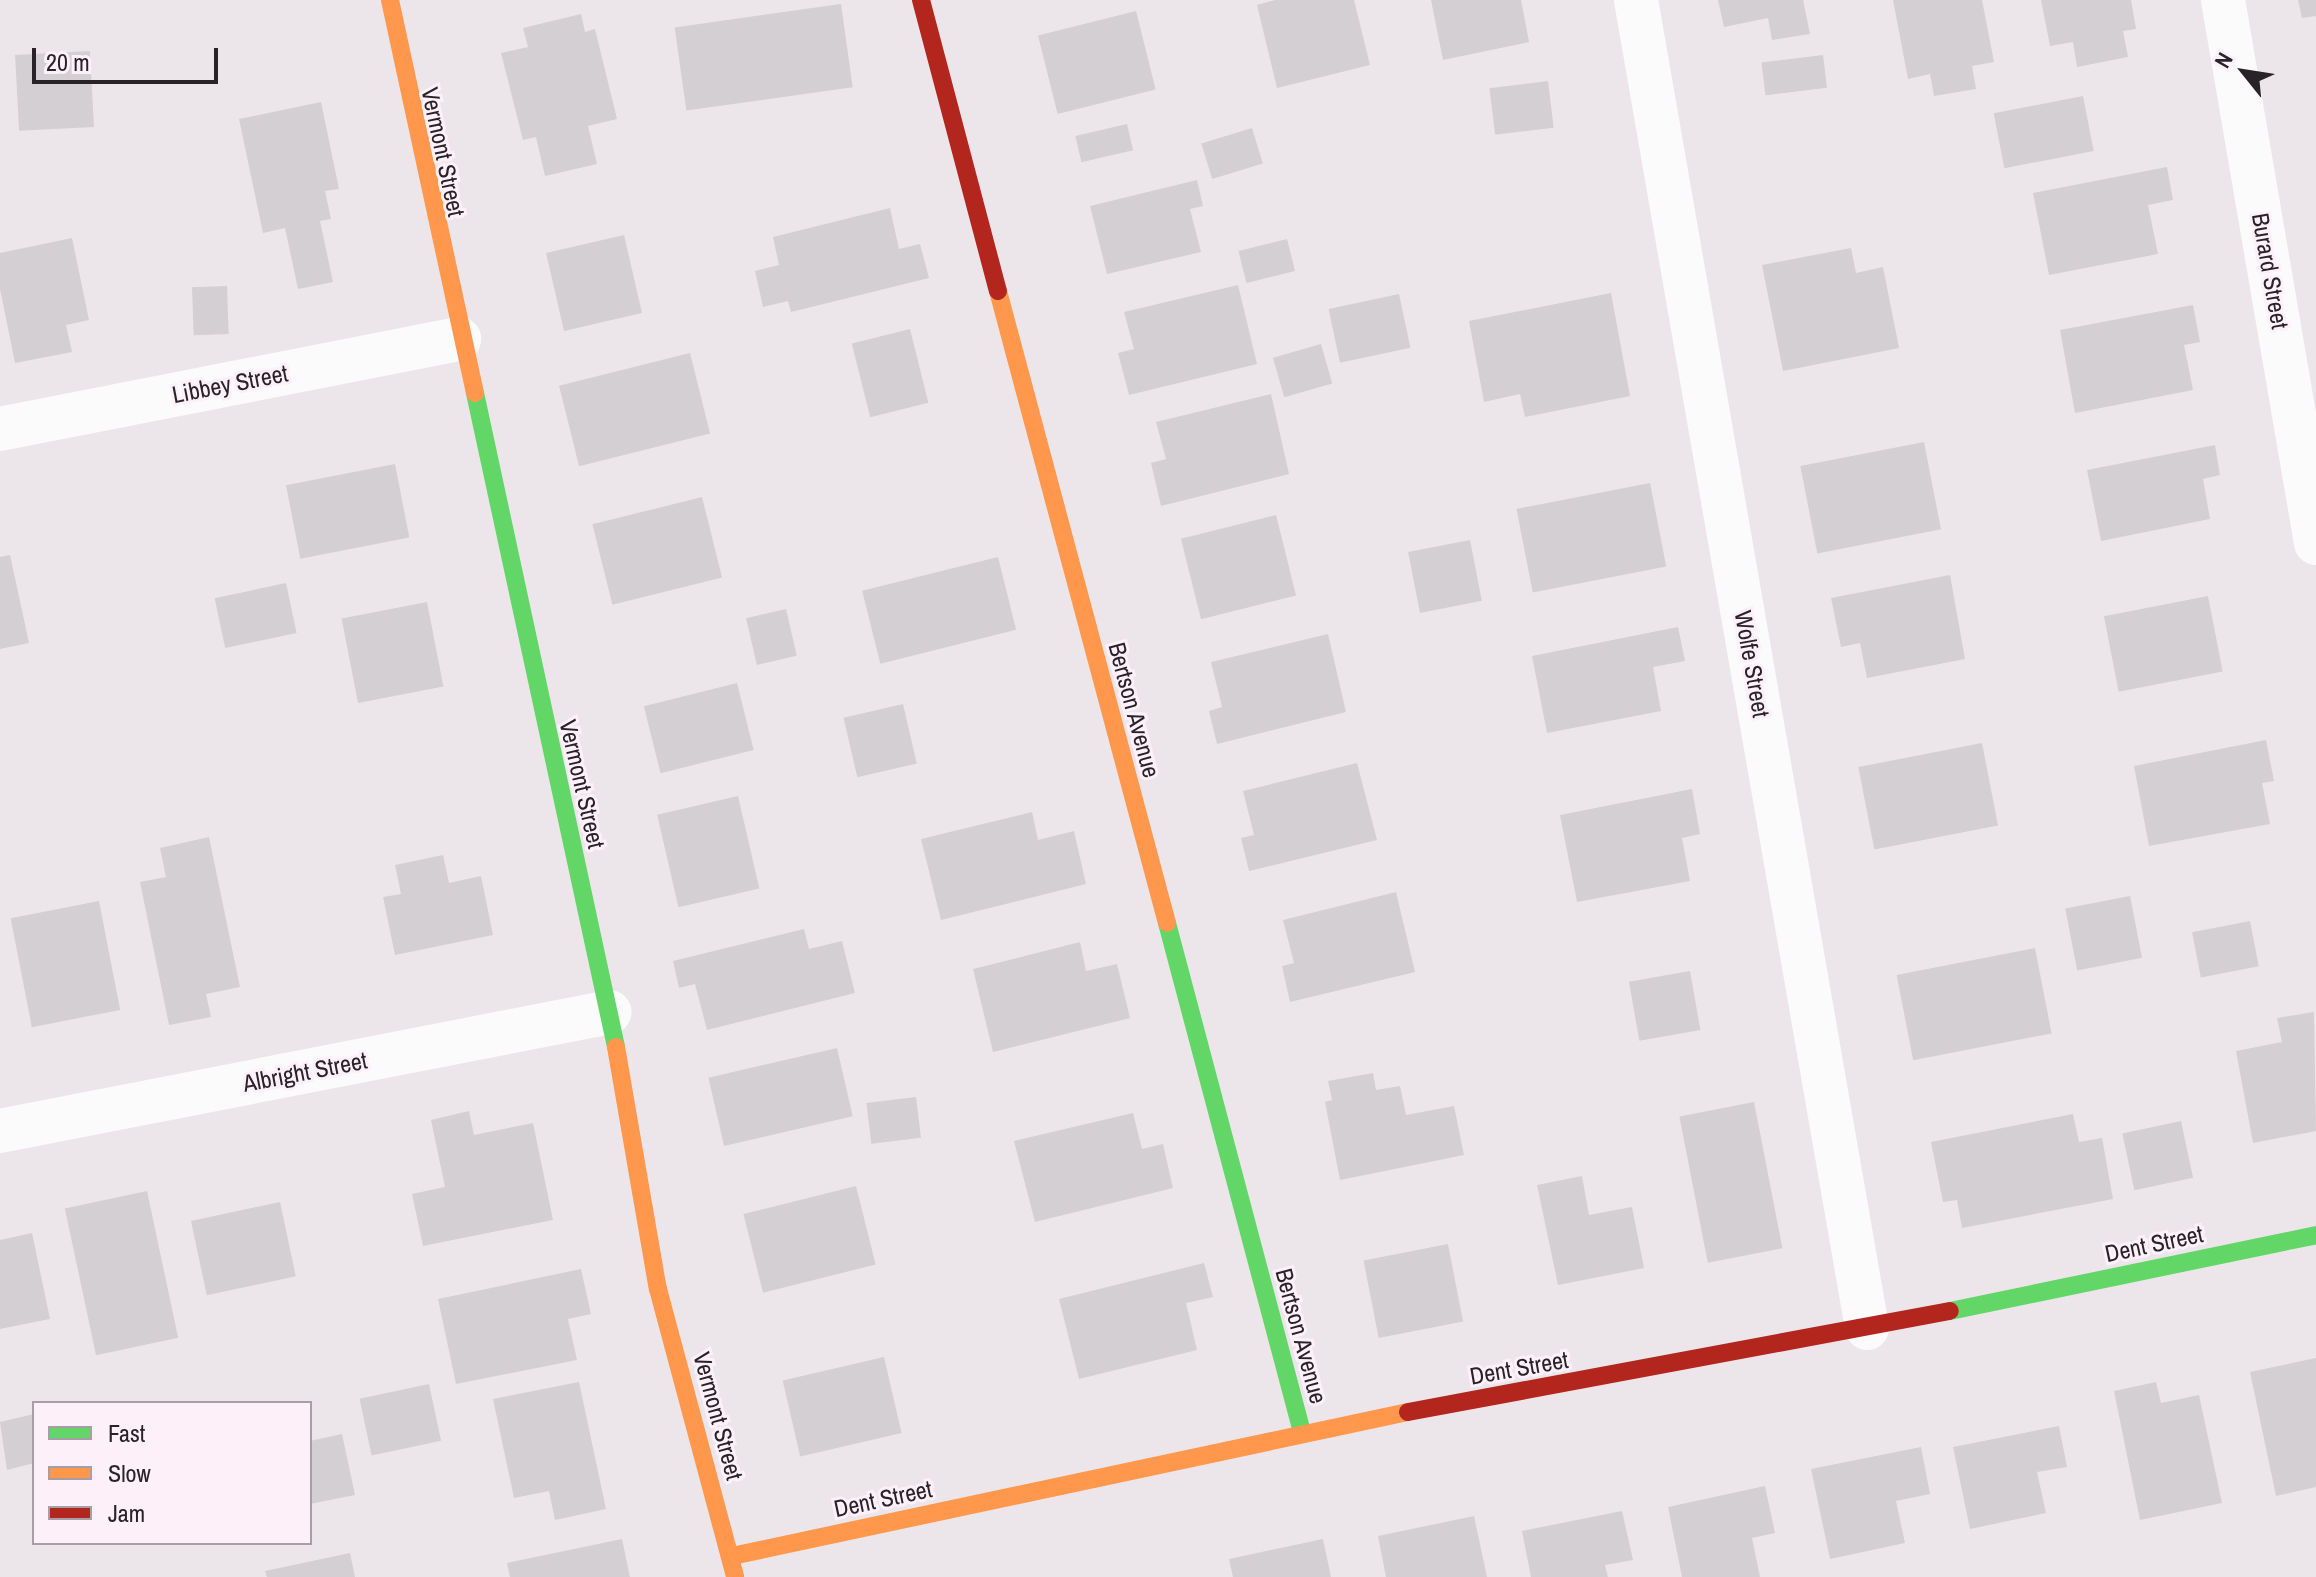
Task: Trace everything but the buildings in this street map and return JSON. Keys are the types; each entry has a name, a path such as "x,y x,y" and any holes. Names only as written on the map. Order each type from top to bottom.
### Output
{"street":[{"name":"Vermont Street","path":"390,0 459,339 610,1012 658,1289 732,1556 735,1577"},
{"name":"Bertson Avenue","path":"921,0 1302,1432"},
{"name":"Wolfe Street","path":"1636,0 1867,1328"},
{"name":"Burard Street","path":"2223,0 2316,543"},
{"name":"Libbey Street","path":"0,429 459,339"},
{"name":"Albright Street","path":"0,1131 610,1012"},
{"name":"Dent Street","path":"732,1556 1302,1432 1867,1328 2316,1235"}],"traffic: fast":[{"path":"475,393 616,1047"},
{"path":"1167,923 1302,1432"},
{"path":"1950,1311 2316,1235"}],"traffic: slow":[{"path":"390,0 475,393"},
{"path":"998,291 1167,923"},
{"path":"616,1047 658,1289 735,1577"},
{"path":"732,1556 1408,1412"}],"traffic: jam":[{"path":"921,0 998,291"},
{"path":"1408,1412 1950,1311"}]}
